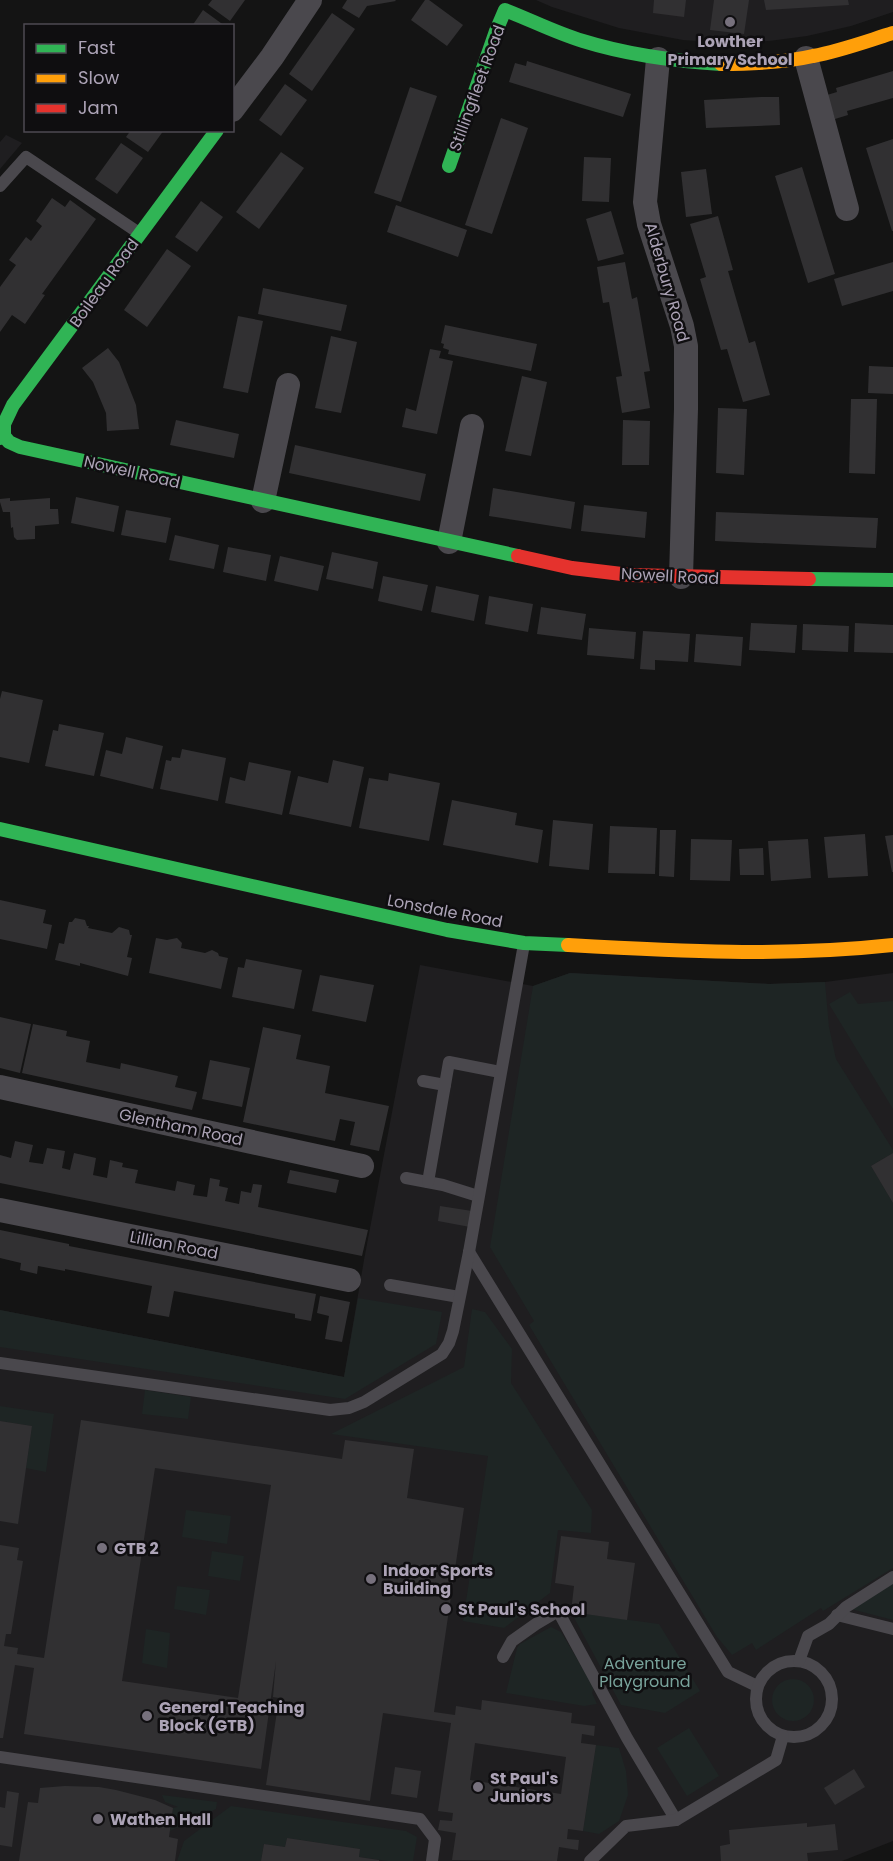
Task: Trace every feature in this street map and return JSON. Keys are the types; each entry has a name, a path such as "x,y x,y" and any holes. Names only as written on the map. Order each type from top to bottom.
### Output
{"street":[{"path":"234,107 272,57 310,0"},
{"name":"Stillingfleet Road","path":"449,166 496,31 496,5 582,41 658,59 741,64 806,58 893,33"},
{"path":"806,58 847,209"},
{"name":"Alderbury Road","path":"658,59 645,202 649,224 686,345 687,398 681,578"},
{"name":"Boileau Road","path":"2,437 5,420 13,405 216,132"},
{"path":"263,501 288,385"},
{"path":"449,542 472,426"},
{"name":"Nowell Road","path":"2,437 20,447 572,568 681,578 893,580"},
{"name":"Lonsdale Road","path":"0,829 447,930 524,943 689,952 841,951 893,945"},
{"name":"Glentham Road","path":"0,1088 362,1166"},
{"name":"Lillian Road","path":"0,1210 349,1280"}],"lane":[{"path":"0,186 26,157 140,234"},
{"path":"0,1363 330,1410 349,1408 364,1402 442,1353 453,1331 469,1252 524,943"},
{"path":"428,1182 450,1062 500,1072"},
{"path":"423,1082 445,1085"},
{"path":"406,1178 478,1196"},
{"path":"469,1252 728,1672 758,1686"},
{"path":"390,1285 459,1297"},
{"path":"799,1661 808,1636 829,1624 846,1607 893,1576"},
{"path":"503,1657 512,1641 558,1611 627,1738 676,1820"},
{"path":"837,1615 893,1629"},
{"path":"799,1661 811,1665 821,1672 832,1695 827,1719 818,1729 808,1735 795,1738 772,1731 760,1716 755,1698 758,1686 764,1675 774,1666 799,1661"},
{"path":"590,1861 626,1826 676,1820 776,1760 783,1736"},
{"path":"0,1757 420,1819 435,1839 432,1861"}],"shaded area":[{"name":"Lowther Primary School","path":"536,0 893,0 893,12 851,26 807,36 769,41 713,42 683,40 619,28"},
{"path":"6,135 22,143 0,169 0,142"},
{"name":"St Paul's School","path":"420,965 533,986 570,973 769,984 825,982 893,973 893,1841 842,1861 0,1861 0,1310 344,1377"}],"green space":[{"path":"570,973 769,984 825,982 829,1027 836,1059 893,1150 893,1153 871,1166 893,1203 893,1568 823,1611 821,1608 756,1650 752,1643 732,1655 717,1637 529,1325 534,1321 490,1247 533,986"},
{"path":"850,992 858,1004 893,1001 893,1109 829,1004"},
{"path":"358,1298 442,1312 436,1344 345,1399 0,1347 0,1310 344,1377"},
{"path":"472,1309 485,1312 512,1349 511,1383 592,1510 591,1533 558,1530 550,1593 504,1628 463,1621 488,1456 331,1434 464,1367"},
{"path":"145,1390 191,1397 188,1419 142,1414"},
{"path":"0,1406 54,1414 46,1472 26,1468 32,1426 0,1421"},
{"path":"186,1510 231,1516 227,1544 182,1537"},
{"path":"212,1551 244,1556 240,1581 208,1576"},
{"path":"893,1583 893,1620 851,1609"},
{"path":"177,1586 210,1590 206,1615 174,1609"},
{"name":"Adventure Playground","path":"571,1612 659,1624 700,1691 665,1713 621,1705"},
{"path":"551,1627 561,1632 594,1687 592,1693 597,1704 584,1706 506,1693 517,1648 520,1644"},
{"path":"146,1629 170,1633 167,1668 142,1663"},
{"path":"793,1679 808,1685 814,1700 808,1715 793,1721 778,1715 772,1700 778,1685"},
{"path":"689,1728 719,1776 687,1796 657,1748"},
{"path":"596,1745 619,1748 626,1771 628,1795 619,1821 599,1834 583,1831"},
{"path":"162,1795 217,1802 216,1809 170,1831 173,1808 178,1807 165,1802"},
{"path":"231,1806 406,1831 417,1837 413,1861 388,1861 359,1857 360,1849 287,1838 285,1847 264,1844 261,1861 177,1861 184,1841"}],"building":[{"path":"212,0 245,0 230,21 208,5"},
{"path":"347,0 396,1 367,6 359,18 342,8"},
{"path":"425,0 429,0 463,25 447,46 411,20"},
{"path":"654,0 686,0 684,17 653,13"},
{"path":"714,0 749,0 744,34 710,30"},
{"path":"764,0 848,0 849,5 766,10"},
{"path":"203,10 222,24 193,24"},
{"path":"332,13 355,29 312,91 289,74"},
{"path":"527,61 631,94 623,117 509,82 515,63 526,66"},
{"path":"893,71 893,98 847,111 848,115 835,119 827,95 837,92 836,88"},
{"path":"285,84 307,100 281,136 259,120"},
{"path":"410,87 437,96 401,202 374,193"},
{"path":"779,97 780,125 706,128 704,100"},
{"path":"501,118 528,128 492,234 465,225"},
{"path":"130,132 163,132 148,152 126,137"},
{"path":"893,139 893,231 892,231 866,148"},
{"path":"121,143 143,158 117,194 95,179"},
{"path":"281,152 304,168 259,229 236,212"},
{"path":"584,157 611,158 609,202 582,201"},
{"path":"802,167 835,274 808,283 775,176"},
{"path":"706,169 712,214 686,217 681,172"},
{"path":"52,198 65,207 70,200 96,219 42,294 45,295 25,324 12,315 0,332 0,287 16,265 9,260 26,237 31,241 42,226 36,221"},
{"path":"201,201 223,217 197,252 175,237"},
{"path":"396,205 467,230 458,257 387,232"},
{"path":"611,211 624,254 598,261 586,219"},
{"path":"718,216 733,270 728,271 749,343 755,341 770,395 743,402 727,349 721,350 700,279 706,277 690,224"},
{"path":"167,249 191,266 147,327 124,310"},
{"path":"625,262 632,299 637,297 650,371 644,372 650,408 622,413 616,377 622,376 609,302 603,303 597,267"},
{"path":"893,262 893,291 842,306 834,279"},
{"path":"263,288 347,305 341,331 258,314"},
{"path":"238,316 263,321 248,393 223,388"},
{"path":"445,325 537,344 531,371 448,354 449,350 443,348 444,344 441,343"},
{"path":"331,336 357,342 341,413 315,408"},
{"path":"108,348 119,362 136,405 139,429 107,431 106,413 93,382 82,368"},
{"path":"430,349 441,351 439,358 453,361 437,434 402,427 406,408 416,411"},
{"path":"869,366 893,367 893,394 868,393"},
{"path":"522,376 547,382 531,456 505,451"},
{"path":"851,399 877,399 875,474 849,473"},
{"path":"718,408 747,409 744,475 716,473"},
{"path":"176,420 239,434 234,458 170,445"},
{"path":"623,420 650,421 649,465 622,465"},
{"path":"295,445 426,474 420,501 289,473"},
{"path":"493,488 575,502 571,529 489,516"},
{"path":"76,497 119,506 114,532 71,523"},
{"path":"10,498 10,501 50,498 50,509 58,509 59,524 35,526 35,539 17,540 14,537 13,527 11,528 10,512 3,512 0,502 0,499"},
{"path":"584,505 647,512 645,538 581,531"},
{"path":"126,510 171,518 166,543 121,535"},
{"path":"716,512 878,518 876,548 715,541"},
{"path":"175,535 219,545 214,569 169,560"},
{"path":"228,547 271,555 266,581 223,572"},
{"path":"332,552 378,562 373,589 326,579"},
{"path":"280,556 324,566 318,591 274,581"},
{"path":"383,576 428,585 422,611 378,601"},
{"path":"436,586 479,595 474,621 431,612"},
{"path":"489,596 533,604 528,632 485,624"},
{"path":"541,607 586,614 582,640 537,634"},
{"path":"751,623 797,625 795,653 749,650"},
{"path":"855,623 893,625 893,653 854,652"},
{"path":"803,624 849,626 848,652 802,650"},
{"path":"589,628 636,632 634,659 587,655"},
{"path":"643,631 690,634 688,662 655,660 655,670 640,669"},
{"path":"696,634 743,637 741,666 694,662"},
{"path":"2,691 43,700 29,763 0,757"},
{"path":"59,724 104,733 94,776 45,766 53,730 58,731"},
{"path":"126,737 163,746 153,789 100,776 106,750 122,754"},
{"path":"182,749 226,758 218,801 160,789 166,760 171,761 172,757 180,758"},
{"path":"333,760 364,767 351,827 289,814 298,776 328,783"},
{"path":"249,762 291,771 282,815 225,803 230,777 245,781"},
{"path":"389,773 440,783 429,841 359,828 369,778 388,781"},
{"path":"452,800 517,813 515,825 543,830 538,863 443,845"},
{"path":"553,820 593,824 589,870 549,866"},
{"path":"610,826 657,828 655,874 608,873"},
{"path":"660,830 676,830 674,877 659,876"},
{"path":"865,834 868,876 828,878 824,837"},
{"path":"893,835 893,872 892,872 885,836"},
{"path":"691,839 732,840 730,881 690,880"},
{"path":"808,839 811,878 771,881 768,841"},
{"path":"763,848 764,875 740,875 739,849"},
{"path":"0,900 46,910 43,923 52,925 47,949 0,939"},
{"path":"75,918 85,920 88,928 112,933 119,927 129,930 132,935 127,957 132,958 128,976 80,963 80,966 55,960 59,943 64,944 69,922"},
{"path":"156,938 167,940 177,938 182,943 181,948 205,953 212,950 219,956 228,958 221,989 149,973"},
{"path":"246,959 302,970 294,1009 232,997 238,967 244,968"},
{"path":"320,975 374,985 366,1022 312,1011"},
{"path":"0,1017 31,1024 20,1073 0,1068"},
{"path":"33,1024 67,1031 66,1036 90,1041 86,1062 120,1069 121,1063 178,1076 175,1087 197,1092 192,1110 22,1073"},
{"path":"263,1027 301,1035 296,1059 330,1066 325,1093 389,1106 379,1151 350,1145 355,1122 340,1119 335,1141 243,1122"},
{"path":"210,1060 250,1068 242,1107 202,1099"},
{"path":"15,1141 33,1145 29,1162 43,1164 47,1148 65,1151 62,1168 70,1170 74,1153 96,1158 93,1175 107,1178 110,1160 123,1163 122,1167 138,1170 135,1183 175,1191 177,1181 195,1185 193,1195 207,1197 210,1178 220,1180 219,1186 228,1188 225,1201 239,1204 241,1191 251,1193 253,1184 262,1185 258,1207 368,1230 362,1256 0,1183 0,1155 11,1158"},
{"path":"893,1153 893,1203 871,1166"},
{"path":"290,1170 339,1180 336,1193 287,1183"},
{"path":"440,1206 472,1211 470,1227 438,1221"},
{"path":"0,1230 69,1244 69,1246 316,1294 311,1321 295,1318 295,1314 174,1291 169,1317 147,1313 152,1286 65,1269 65,1271 38,1266 37,1274 20,1270 21,1263 0,1258"},
{"path":"320,1296 350,1302 342,1342 325,1339 329,1316 317,1313"},
{"path":"81,1420 342,1459 345,1440 414,1449 407,1498 464,1508 434,1712 455,1715 456,1706 481,1710 482,1700 572,1713 571,1723 595,1726 594,1736 582,1734 581,1743 596,1745 583,1831 568,1829 567,1839 579,1840 578,1850 559,1847 557,1861 452,1860 456,1833 438,1830 440,1820 452,1821 453,1813 438,1811 451,1723 383,1713 370,1801 266,1785 279,1698 273,1697 276,1661 261,1769 24,1734 34,1668 15,1665 3,1738 0,1738 0,1545 19,1548 17,1560 23,1561 11,1634 6,1634 4,1646 18,1648 17,1654 44,1658","holes":["155,1468 271,1485 238,1698 122,1681","475,1743 566,1757 561,1794 470,1780"]},
{"path":"0,1421 32,1426 18,1524 0,1521"},
{"path":"561,1536 609,1542 607,1559 635,1563 627,1620 571,1612 574,1586 555,1583"},
{"path":"395,1767 421,1771 417,1798 391,1794"},
{"path":"854,1769 865,1787 835,1805 824,1788"},
{"name":"Wathen Hall","path":"65,1786 116,1790 155,1800 173,1808 169,1837 178,1839 175,1861 19,1861 28,1802 38,1803 40,1788"},
{"path":"7,1791 19,1793 12,1847 0,1845 0,1807 5,1808"},
{"path":"807,1823 807,1827 835,1824 838,1850 807,1853 808,1861 721,1861 720,1846 730,1844 729,1830"},
{"path":"287,1838 360,1849 359,1857 379,1861 261,1861 264,1844 285,1847"}],"traffic: fast":[{"path":"449,166 505,10 563,34 600,46 651,57 721,64"},
{"path":"0,438 4,436 4,424 13,405 216,132"},
{"path":"4,436 9,442 20,447 518,556"},
{"path":"809,579 893,580"},
{"path":"0,829 447,930 524,943 568,945"}],"traffic: slow":[{"path":"721,64 767,63 802,58 843,49 893,33"},
{"path":"568,945 771,952 893,945"}],"traffic: jam":[{"path":"518,556 572,568 630,575 809,579"}],"place":[{"name":"Lowther Primary School","path":"730,22"},
{"name":"GTB 2","path":"102,1548"},
{"name":"Indoor Sports Building","path":"371,1579"},
{"name":"St Paul's School","path":"446,1609"},
{"name":"General Teaching Block (GTB)","path":"147,1716"},
{"name":"St Paul's Juniors","path":"478,1787"},
{"name":"Wathen Hall","path":"98,1819"}]}
